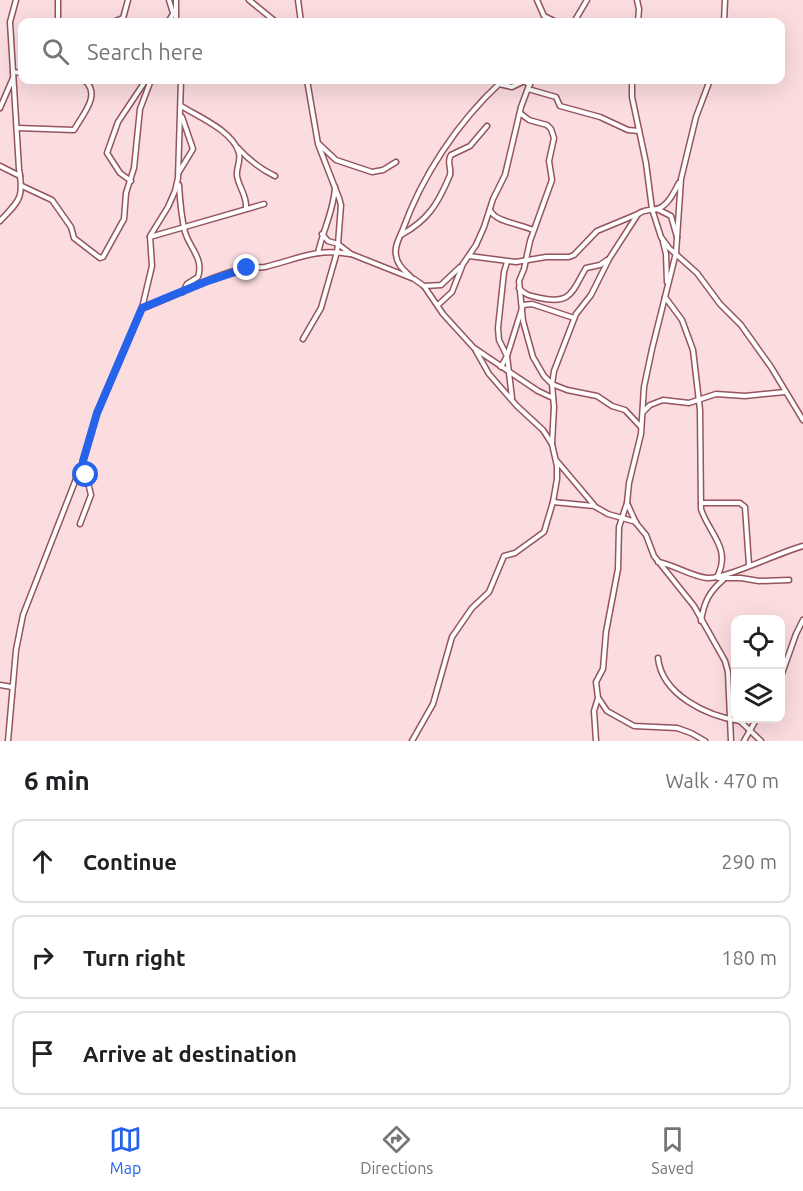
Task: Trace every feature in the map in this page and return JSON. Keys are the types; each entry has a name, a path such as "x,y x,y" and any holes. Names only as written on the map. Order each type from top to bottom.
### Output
{"street":[{"path":"0,221 20,198 22,186 10,22 16,0"},
{"path":"58,0 58,18"},
{"path":"123,18 128,0"},
{"path":"169,0 175,18"},
{"path":"170,18 176,0"},
{"path":"249,0 271,18"},
{"path":"298,0 300,18"},
{"path":"537,0 544,16 548,18"},
{"path":"576,18 587,0"},
{"path":"637,0 638,18"},
{"path":"724,18 726,0"},
{"path":"13,72 18,73"},
{"path":"0,108 13,78"},
{"path":"17,128 74,130 87,110 92,95 92,89 88,84"},
{"path":"131,181 120,173 107,153 118,122 143,84"},
{"path":"22,186 52,200 71,227 74,238 100,258 107,253 117,229 124,220 126,193 131,181 136,150 140,109 150,84"},
{"path":"181,84 178,175 180,207 187,237 198,258 200,270 198,277 187,284 183,292"},
{"path":"303,339 321,308 337,252 341,206 318,144 308,84"},
{"path":"518,84 512,87 499,84 469,115 442,152 411,207 396,247 396,257 401,267 424,286 474,348 489,374 521,411 543,430 552,444"},
{"path":"424,286 441,285 463,264 480,237 489,209 506,171 520,113 530,84 556,97 560,106 600,117 628,130 639,131"},
{"path":"632,84 632,97 654,209 666,254 667,287"},
{"path":"596,741 594,711 598,698 596,682 603,669 606,632 617,580 620,527 627,503 641,427 648,367 676,253 681,179 696,117 708,84"},
{"path":"181,106 226,133 246,157 275,176"},
{"path":"8,741 16,650 23,615 83,461 97,413 142,308 152,266 150,237 175,191 178,175 194,149 181,113"},
{"path":"520,113 529,120 547,125 554,138 549,161 552,180 533,230 519,281 521,308 533,357 544,376 552,384 567,390 597,396 612,406 625,410 641,427"},
{"path":"400,235 417,226 435,206 450,175 448,161 451,155 470,146 487,126"},
{"path":"318,144 336,160 372,172 383,170 396,162"},
{"path":"236,145 239,162 237,175 245,193 246,208"},
{"path":"0,166 20,177"},
{"path":"469,256 507,262 525,262 546,257 572,256 597,231 645,210 660,208 673,196 681,179"},
{"path":"318,253 333,204 335,185"},
{"path":"150,237 264,204"},
{"path":"489,209 496,218 533,230"},
{"path":"654,209 671,216 678,241"},
{"path":"412,741 435,698 452,637 472,608 489,592 504,556 515,553 544,532 557,479 552,444 552,384 560,355 574,318 595,290 609,259 638,214"},
{"path":"322,234 328,241 338,244 351,254"},
{"path":"662,238 669,248 697,273 720,304 741,325 768,363 803,420"},
{"path":"142,308 205,282 247,268 263,267 318,253 351,254 414,279"},
{"path":"519,287 523,292 532,296 553,300 562,299 578,286 586,268 600,265 609,259"},
{"path":"507,262 498,328 499,340 507,356 512,398"},
{"path":"438,305 452,292 463,264"},
{"path":"665,297 682,320 689,334 693,353 699,401 701,502 704,518 717,540 722,556 721,568 715,577"},
{"path":"501,367 507,356 521,308 525,304 532,304 574,318"},
{"path":"474,348 538,391 553,398"},
{"path":"642,412 650,405 663,400 686,403 699,401 716,394 744,396 785,392"},
{"path":"556,460 594,506 604,512 636,522"},
{"path":"80,524 91,495 83,461"},
{"path":"553,501 594,506"},
{"path":"701,502 740,503 745,507 749,565"},
{"path":"627,503 636,522 646,535 658,562 687,597 727,667 731,741"},
{"path":"715,577 803,546"},
{"path":"658,562 696,575 723,580 739,578 759,581 789,580"},
{"path":"701,621 703,607 709,594 723,580"},
{"path":"784,669 803,620"},
{"path":"658,658 660,672 664,679 680,695 699,708 730,720"},
{"path":"0,685 12,687"},
{"path":"598,698 608,711 631,724 677,728 705,741"},
{"path":"743,723 761,741"},
{"path":"744,741 754,723"}],"route":[{"path":"86,475 83,461 97,413 142,308 205,282 247,268"}]}
